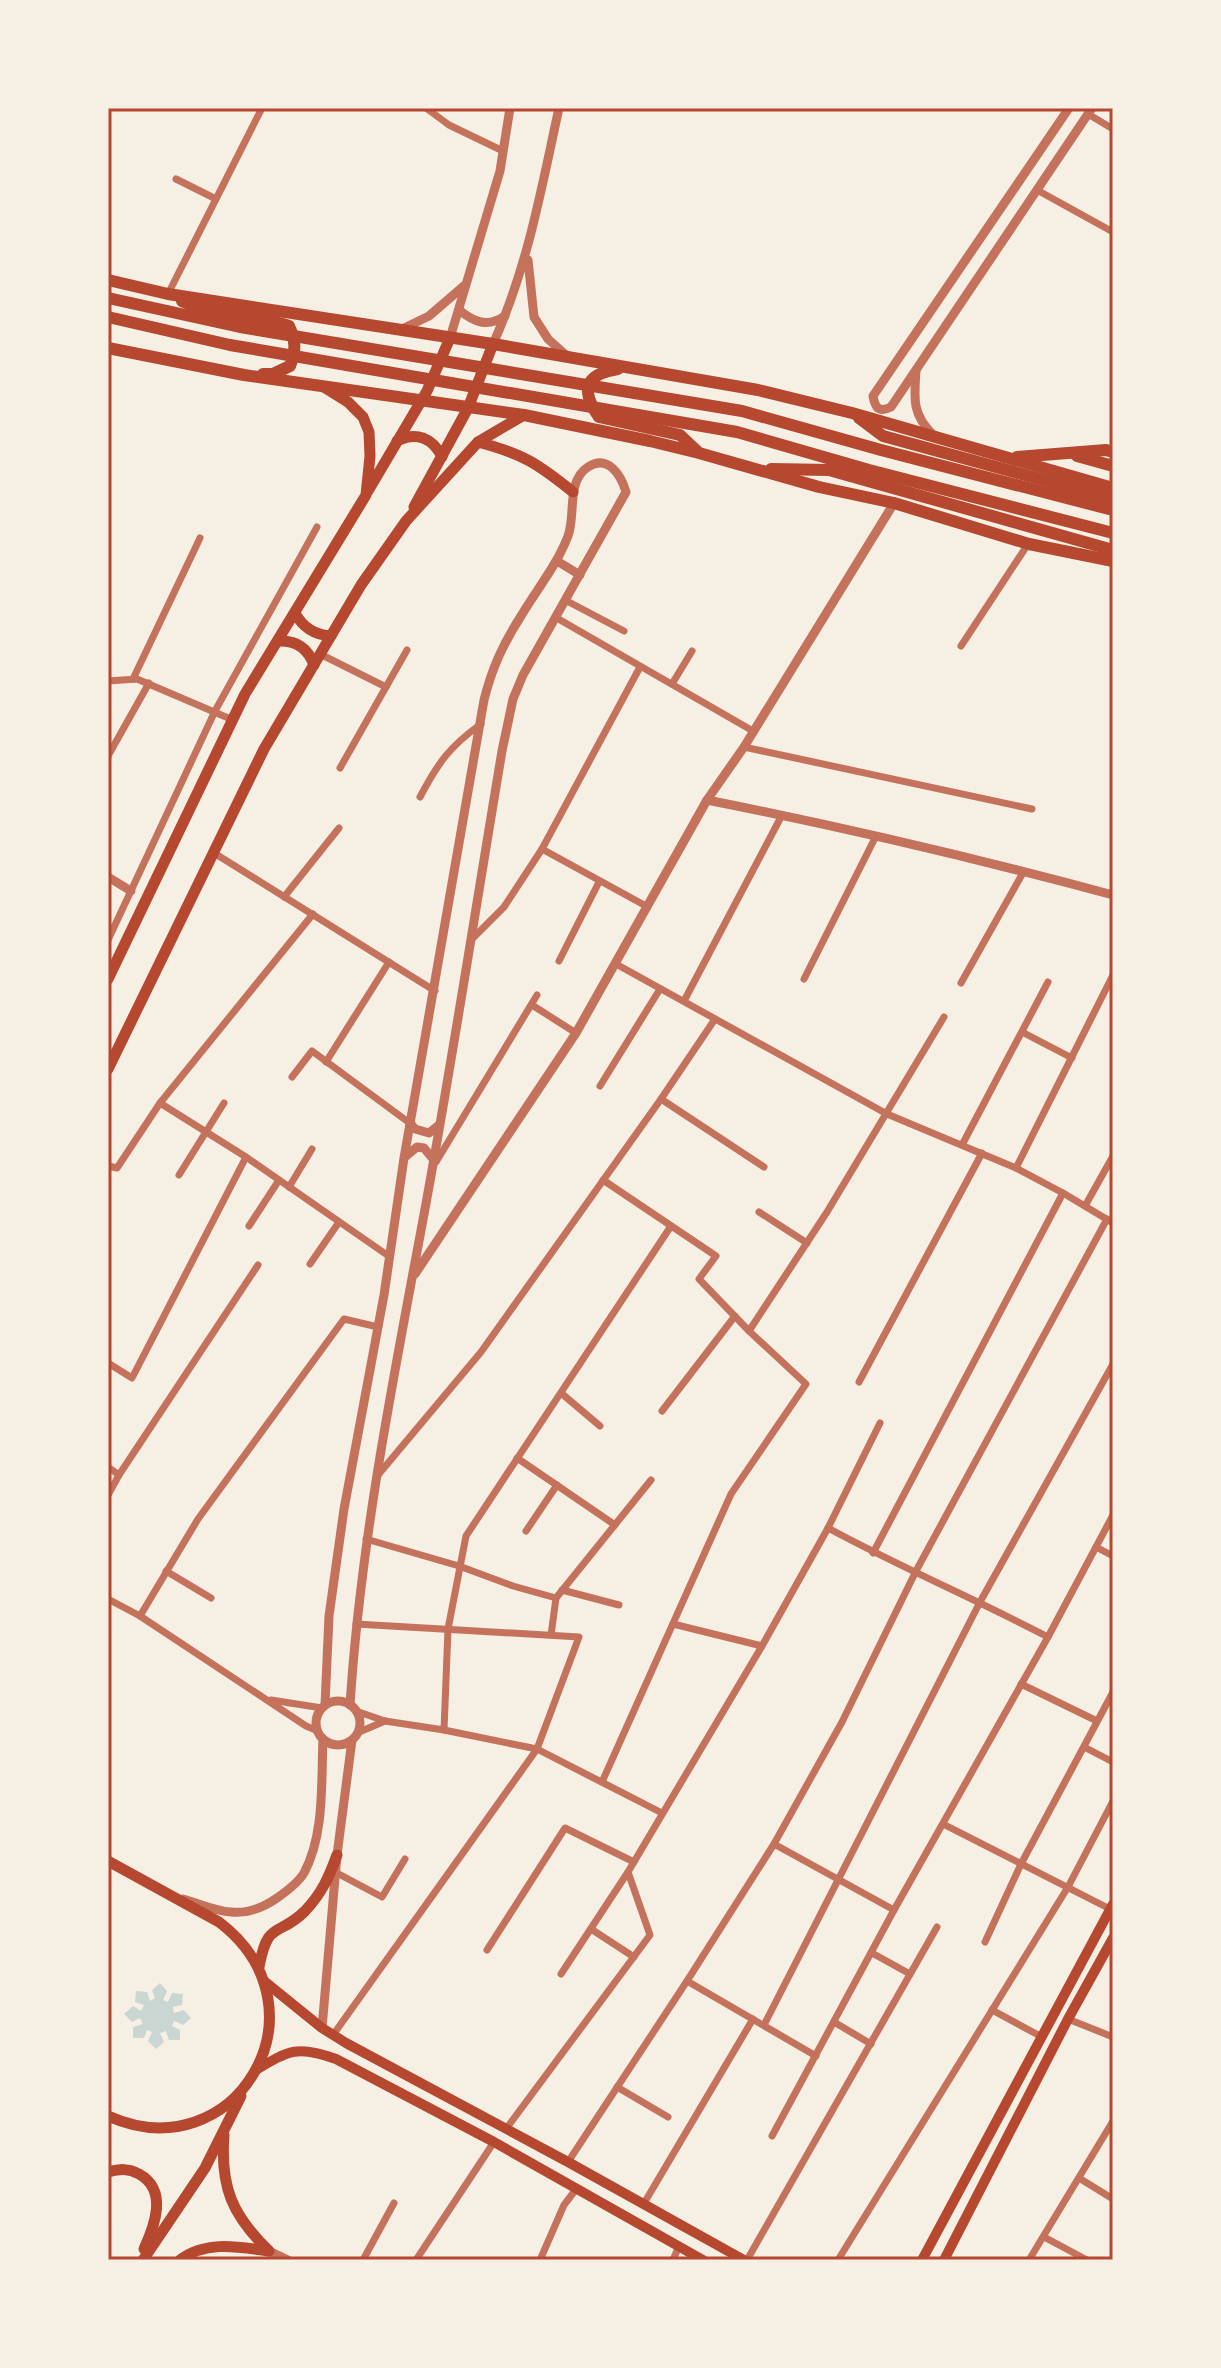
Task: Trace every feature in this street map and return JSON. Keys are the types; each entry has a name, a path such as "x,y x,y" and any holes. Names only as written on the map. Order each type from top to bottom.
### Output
{"highway":[{"path":"108,280 168,294 630,366 758,390 852,413 1113,488"},
{"path":"168,294 194,307 268,319 289,326 295,339 295,354 290,366 273,374 244,375"},
{"path":"108,298 240,327 742,411 1113,510"},
{"path":"108,317 230,345 737,432 869,470 1113,533"},
{"path":"108,348 244,375 323,387 425,395 524,415 699,453 819,487 894,503 1029,544 1113,561"},
{"path":"630,366 601,372 592,378 587,389 589,404 599,417 680,435 699,453"},
{"path":"852,413 883,436 1113,499"},
{"path":"1007,458 1113,452"},
{"path":"1066,453 1113,466"},
{"path":"756,469 829,470 1113,550"}],"main road":[{"path":"108,979 245,694 425,395 450,338"},
{"path":"108,1069 264,749 361,585 406,521 470,404 493,344"},
{"path":"323,387 348,402 363,417 369,432 366,495"},
{"path":"406,521 478,442 524,415"},
{"path":"397,441 409,436 423,437 433,443 442,457"},
{"path":"478,442 514,452 541,466 573,492"},
{"path":"295,613 311,631 331,636"},
{"path":"278,641 290,641 301,646 317,659"},
{"path":"259,1967 268,1937 274,1930 295,1921 308,1908 326,1885 337,1855"},
{"path":"108,1861 231,1931 259,1967 268,1996 270,2022 267,2042 256,2070 205,2168 141,2260"},
{"path":"922,2260 1112,1906"},
{"path":"944,2260 1113,1938"},
{"path":"264,1981 333,2035 745,2260"},
{"path":"256,2070 297,2050 317,2052 336,2059 494,2142 703,2260"},
{"path":"108,2116 139,2126 185,2124 200,2120 226,2104 248,2083"},
{"path":"225,2127 222,2160 227,2193 247,2228 269,2251"},
{"path":"108,2172 127,2169 135,2172 151,2184 157,2197 153,2227 141,2260"},
{"path":"180,2260 217,2246 269,2251"}],"street":[{"path":"168,294 261,110 251,108"},
{"path":"426,108 449,125 503,151"},
{"path":"450,338 500,171 510,108"},
{"path":"493,344 528,252 559,108"},
{"path":"1067,108 873,396 879,410 891,407 1090,111 1113,129"},
{"path":"176,179 216,199"},
{"path":"1037,190 1113,232"},
{"path":"528,252 534,317 548,339 567,356"},
{"path":"401,330 429,316 468,283"},
{"path":"459,310 474,322 481,323 505,316"},
{"path":"916,369 916,411 922,424 935,437"},
{"path":"172,1896 231,1912 267,1905 295,1884 310,1857 318,1823 321,1735 316,1722 324,1707 331,1601 344,1509 492,670 520,617 557,561 574,517 573,492 580,474 590,466 604,463 622,479 626,492 523,675 513,699 502,751 366,1539 355,1624 353,1708 360,1726 354,1737 337,1855 322,2028"},
{"path":"412,1278 576,1033 707,800 744,747 894,503"},
{"path":"108,940 215,711 317,527"},
{"path":"133,679 200,538"},
{"path":"961,646 1029,544"},
{"path":"557,561 580,575"},
{"path":"565,600 624,631"},
{"path":"555,617 753,731"},
{"path":"340,768 407,650"},
{"path":"672,684 692,651"},
{"path":"317,659 386,687"},
{"path":"471,940 504,907 542,849 640,667"},
{"path":"108,681 133,679 149,683 233,720"},
{"path":"108,756 149,683"},
{"path":"420,797 437,765 456,742 481,724"},
{"path":"744,747 1032,809"},
{"path":"707,800 876,836 1113,895"},
{"path":"684,1001 782,815"},
{"path":"284,897 339,828"},
{"path":"804,979 876,836"},
{"path":"542,849 646,906"},
{"path":"214,853 435,991"},
{"path":"961,983 1024,871"},
{"path":"108,877 131,891"},
{"path":"559,961 599,882"},
{"path":"108,1166 117,1168 160,1103 313,914"},
{"path":"326,1062 389,962"},
{"path":"568,2162 774,1844 842,1722 916,1571 1110,1221 1016,1168 887,1114 616,964"},
{"path":"1016,1168 1113,975"},
{"path":"962,1145 1048,982"},
{"path":"600,1086 660,989"},
{"path":"433,1163 537,995"},
{"path":"532,1005 576,1033"},
{"path":"749,1331 807,1243 944,1017"},
{"path":"378,1475 481,1352 715,1019"},
{"path":"1022,1032 1072,1058"},
{"path":"292,1077 312,1051 415,1129 429,1133 439,1125"},
{"path":"661,1099 764,1167"},
{"path":"160,1103 246,1157 390,1257"},
{"path":"179,1175 224,1103"},
{"path":"404,1158 417,1147 424,1148 433,1163"},
{"path":"289,1187 312,1149"},
{"path":"859,1382 982,1153"},
{"path":"1085,1206 1113,1156"},
{"path":"108,1363 132,1378 246,1157"},
{"path":"249,1226 279,1180"},
{"path":"602,1782 731,1494 806,1384 699,1279 716,1256 603,1180"},
{"path":"873,1553 1063,1193"},
{"path":"759,1212 807,1243"},
{"path":"310,1264 339,1222"},
{"path":"444,1730 448,1629 466,1536 671,1226"},
{"path":"108,1495 258,1265"},
{"path":"662,1411 735,1316"},
{"path":"140,1616 198,1519 344,1319 378,1327"},
{"path":"764,2025 980,1602 1113,1364"},
{"path":"561,1393 600,1426"},
{"path":"561,1974 628,1872 762,1646 828,1528 880,1423"},
{"path":"517,1458 615,1525"},
{"path":"108,1467 119,1475"},
{"path":"551,1635 556,1598 651,1480"},
{"path":"526,1531 557,1485"},
{"path":"772,2136 1113,1515"},
{"path":"828,1528 873,1553 1048,1637"},
{"path":"366,1539 556,1598"},
{"path":"1096,1547 1113,1556"},
{"path":"166,1571 211,1598"},
{"path":"562,1590 619,1605"},
{"path":"108,1599 140,1616 328,1742 340,1745 385,1721"},
{"path":"333,2035 537,1749 579,1637 355,1624"},
{"path":"673,1624 762,1646"},
{"path":"1021,1684 1097,1721"},
{"path":"985,1942 1021,1864 1113,1692"},
{"path":"269,1700 324,1707 340,1701 385,1721 537,1749 662,1813"},
{"path":"1084,1747 1113,1762"},
{"path":"838,2260 1068,1887 1113,1801"},
{"path":"943,1824 1112,1906"},
{"path":"487,1950 565,1828 634,1862"},
{"path":"774,1844 894,1910"},
{"path":"335,1872 382,1897 405,1859"},
{"path":"506,2129 650,1935 628,1872"},
{"path":"745,2260 937,1927"},
{"path":"591,1929 634,1957"},
{"path":"872,1953 910,1974"},
{"path":"687,1981 816,2056"},
{"path":"992,2010 1042,2037"},
{"path":"643,2205 753,2019"},
{"path":"1068,2019 1113,2037"},
{"path":"834,2022 871,2044"},
{"path":"617,2087 668,2117"},
{"path":"1029,2260 1113,2121"},
{"path":"416,2260 494,2142"},
{"path":"1079,2178 1113,2199"},
{"path":"540,2260 564,2205 577,2188"},
{"path":"363,2260 394,2203"},
{"path":"1044,2237 1087,2260"},
{"path":"673,2260 679,2246"},
{"path":"269,2251 288,2260"}],"shaded area":[{"path":"160,1983 167,1991 163,2000 168,2002 172,1993 183,1994 182,2005 173,2007 174,2013 184,2010 191,2018 183,2025 174,2021 172,2026 180,2030 180,2040 169,2040 166,2031 160,2033 164,2042 156,2049 148,2041 152,2032 147,2030 144,2038 133,2038 133,2027 143,2024 140,2018 132,2022 124,2014 133,2006 141,2011 144,2005 135,2002 136,1991 147,1992 150,2001 155,1998 152,1990"}]}
